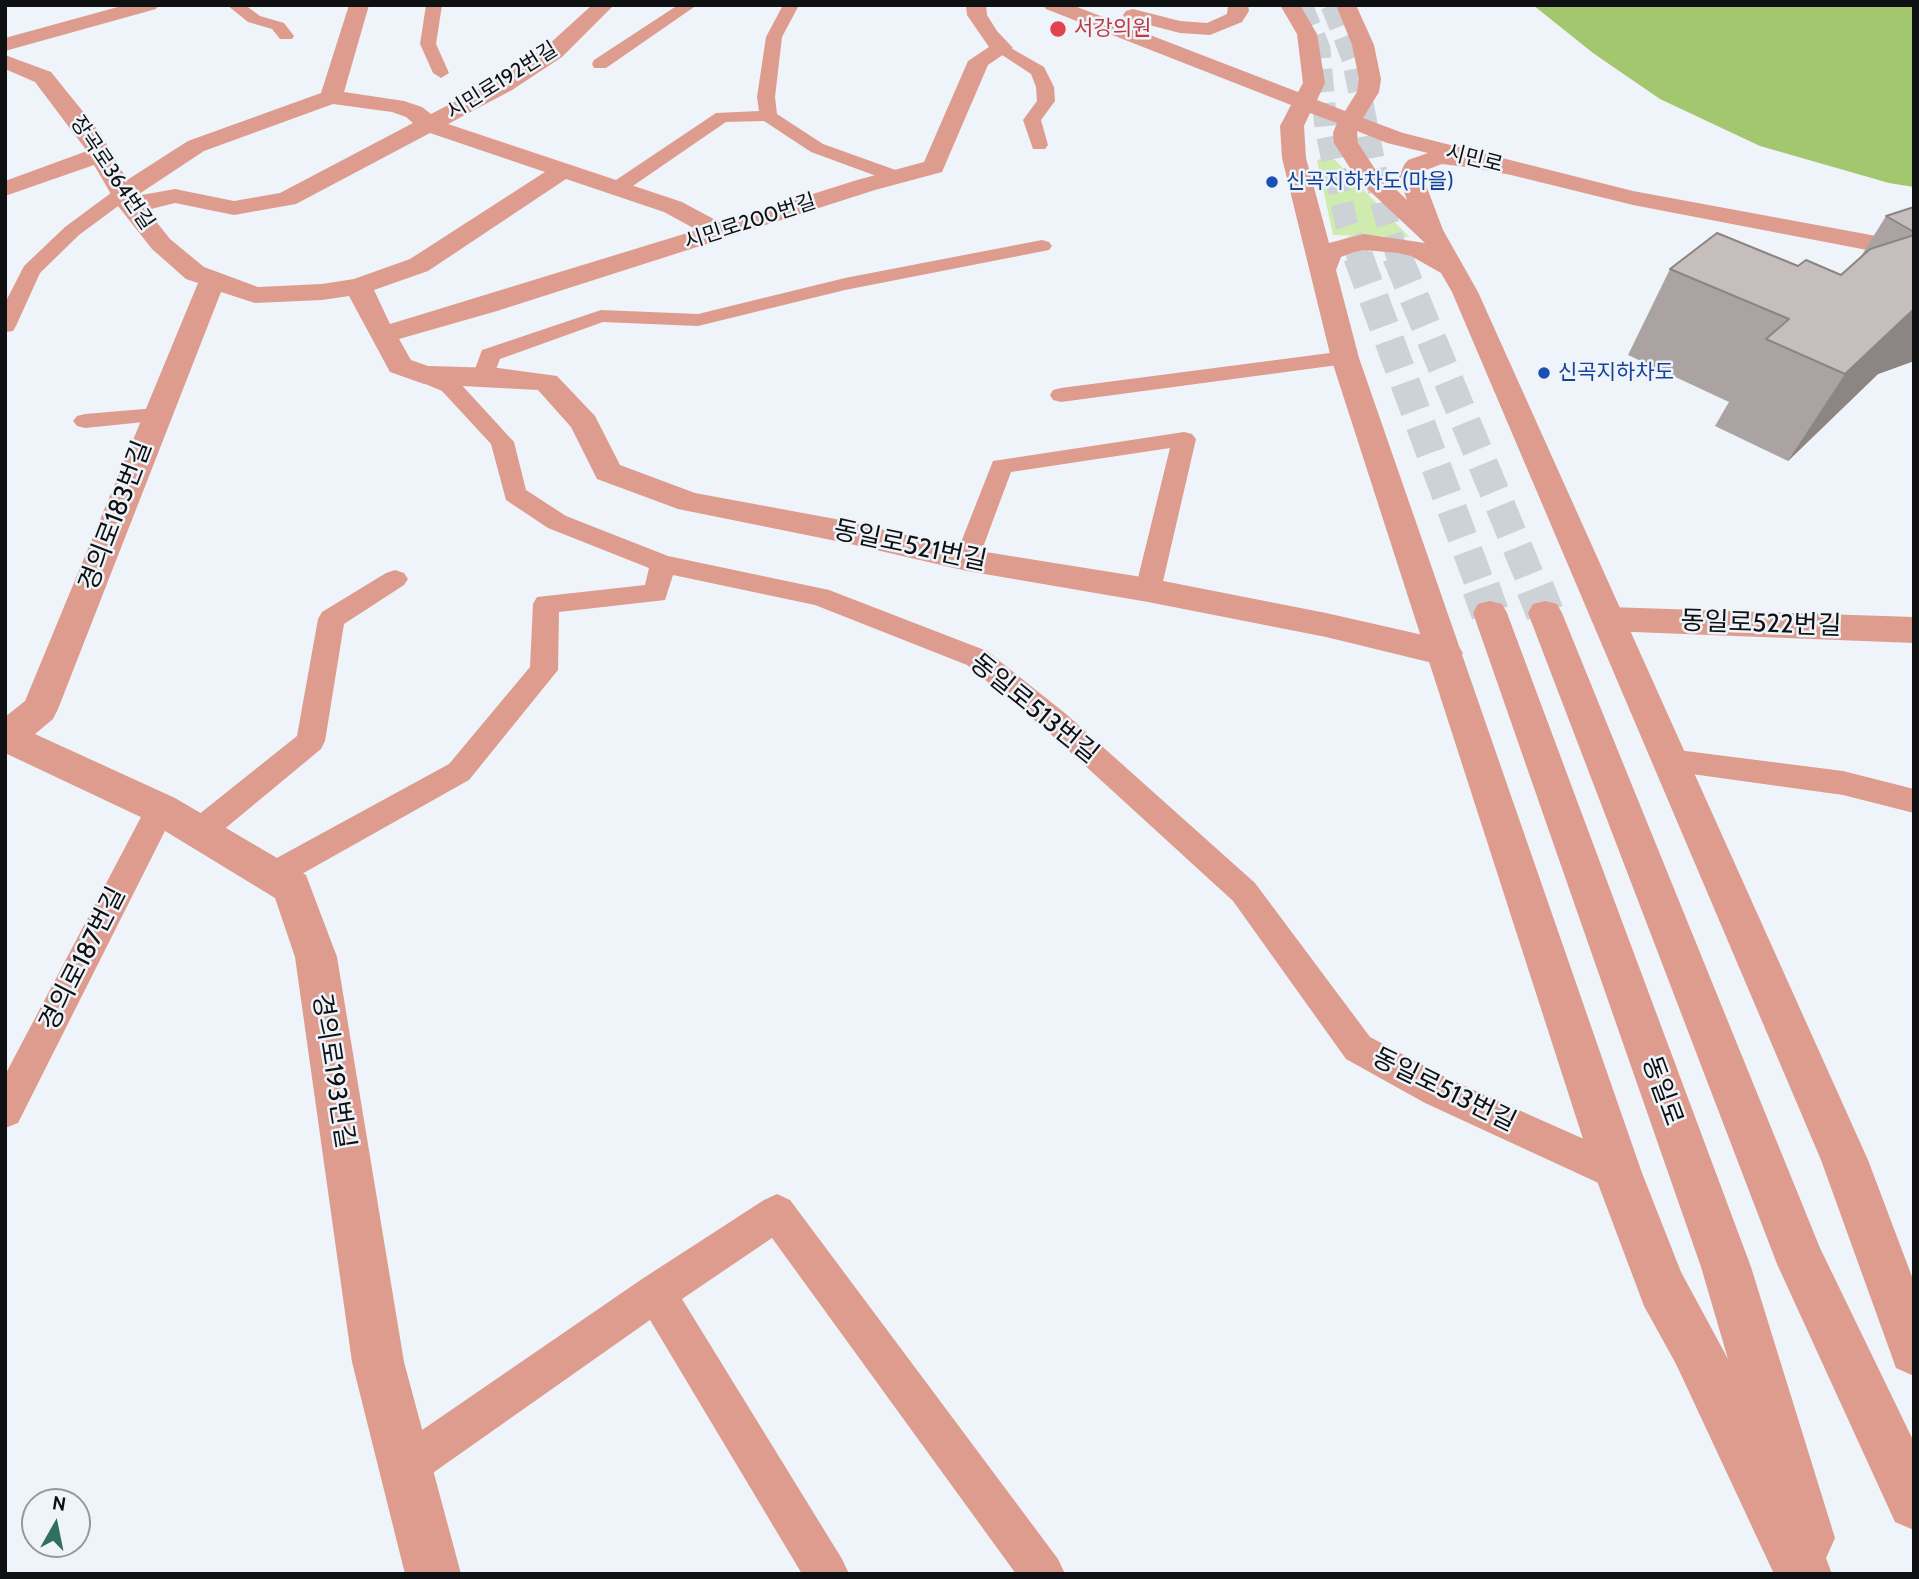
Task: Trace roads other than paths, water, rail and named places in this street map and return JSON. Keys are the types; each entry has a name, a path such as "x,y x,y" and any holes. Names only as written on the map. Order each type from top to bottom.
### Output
{"street":[{"path":"5,45 149,5"},
{"path":"331,97 359,5"},
{"name":"시민로192번길","path":"126,200 176,197 234,208 287,199 504,85 554,52 604,5"},
{"path":"976,5 977,15 989,35 1002,48"},
{"name":"시민로","path":"1054,5 1303,87 1362,101 1584,166 1786,209 1914,230"},
{"path":"1106,7 1180,27 1203,30 1229,22 1238,14 1238,5"},
{"path":"1290,5 1307,34 1303,87 1292,125 1292,144 1322,274 1345,358 1618,1173 1662,1288 1694,1346 1804,1574"},
{"path":"1346,5 1368,63 1370,83 1349,121 1345,133 1346,143 1354,159 1447,260"},
{"path":"1106,7 1238,55"},
{"name":"시민로200번길","path":"383,335 934,167 979,61 1002,48"},
{"name":"장곡로364번길","path":"5,61 43,78 93,139 126,200 160,244 195,273 255,295 322,292 359,286 419,265 564,170"},
{"name":"시민로","path":"1303,87 1349,121 1395,138 1645,201 1914,251"},
{"path":"126,200 196,146 331,97 397,106 414,112 429,125 673,207 720,232"},
{"path":"5,189 101,153"},
{"path":"1509,168 1450,157 1416,165 1411,177 1413,188 1608,619 1844,1160 1914,1350"},
{"path":"1322,274 1325,261 1336,249 1347,245 1375,242 1447,260"},
{"name":"경의로183번길","path":"6,738 40,709 212,281"},
{"name":"동일로513번길","path":"359,286 400,366 424,375"},
{"name":"동일로521번길","path":"424,375 547,382 584,423 608,472 689,502 846,532 967,560 1148,590 1326,625 1445,653"},
{"name":"동일로","path":"1490,613 1726,1267 1818,1574"},
{"path":"1545,613 1802,1264 1914,1503"},
{"name":"동일로522번길","path":"1608,619 1914,630"},
{"name":"경의로193번길","path":"6,738 162,808 292,887 316,957 378,1362 433,1574"}],"lane":[{"path":"235,5 254,19 278,26 286,36"},
{"path":"434,5 428,44 441,73"},
{"path":"600,64 689,5"},
{"path":"768,116 766,97 774,37 791,5"},
{"path":"1002,48 1038,71 1045,87 1046,101 1032,120 1039,145"},
{"path":"617,188 722,117 768,116 817,148 897,177"},
{"path":"5,327 31,270 72,232 126,200"},
{"path":"483,377 490,355 601,316 698,320 845,284 1042,246"},
{"path":"5,267 31,270"},
{"path":"1061,395 1345,358"},
{"name":"동일로513번길","path":"424,375 450,386 502,442 515,494 557,522 663,564 820,597 977,657 1056,722 1244,892 1358,1048 1437,1091 1618,1173"},
{"path":"85,421 156,415"},
{"path":"967,560 1001,466 1184,439 1148,590"},
{"path":"272,875 459,772 544,670 546,604 656,593 663,564"},
{"path":"199,832 311,741 331,619 395,579"},
{"path":"1670,760 1843,783 1914,801"},
{"name":"경의로187번길","path":"5,1111 162,808"},
{"path":"405,1467 656,1293 777,1213 1042,1574"},
{"path":"656,1293 827,1574"}],"tunnel":[{"path":"1301,5 1319,49 1326,128 1346,222 1359,258"},
{"path":"1332,5 1353,58 1382,204 1398,258"},
{"path":"1358,256 1482,590"},
{"path":"1397,256 1535,590"},
{"path":"1481,588 1490,613"},
{"path":"1535,588 1545,613"}],"place":[{"name":"서강의원","path":"1058,29"},
{"name":"신곡지하차도(마을)","path":"1272,182"},
{"name":"신곡지하차도","path":"1544,373"}]}
